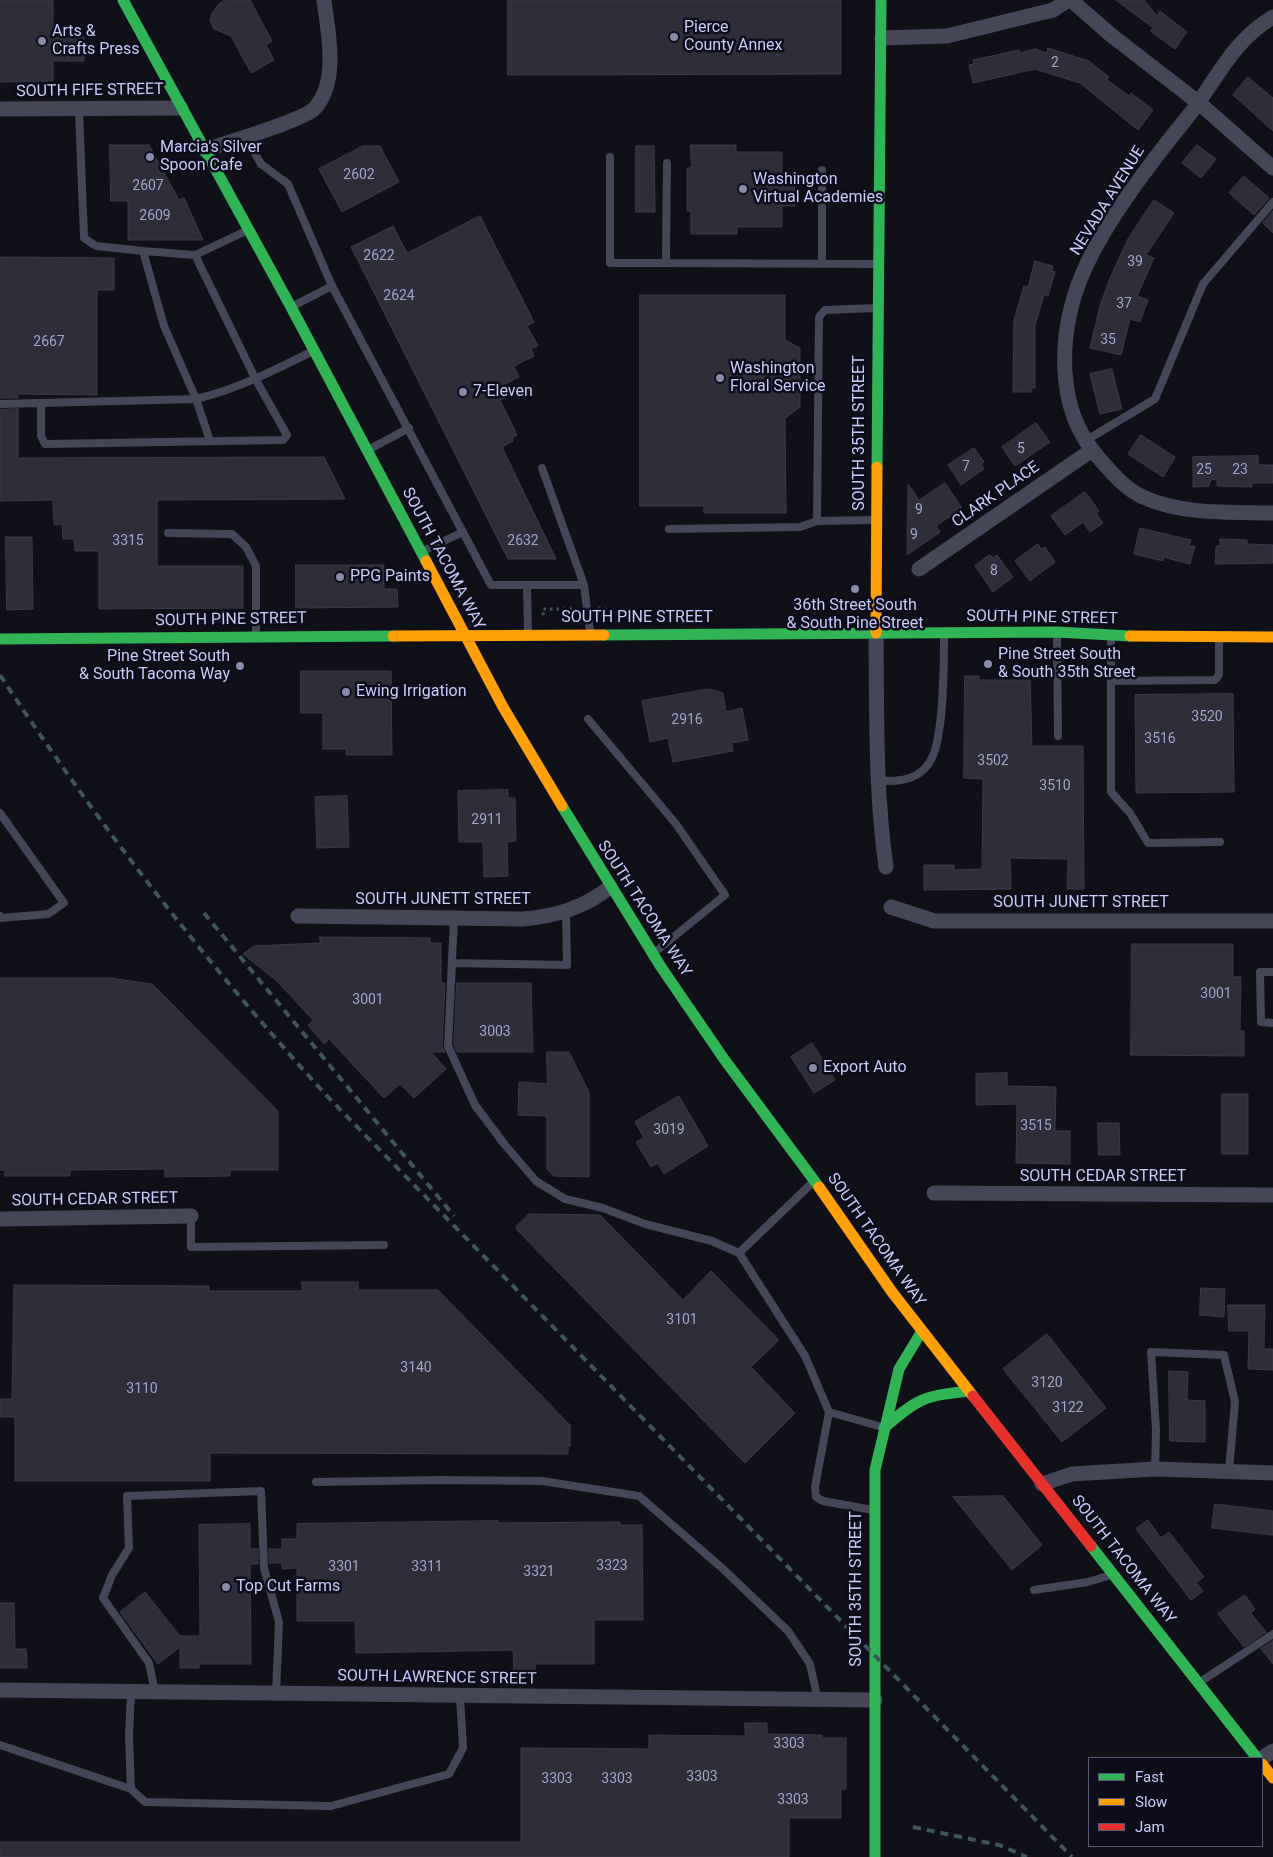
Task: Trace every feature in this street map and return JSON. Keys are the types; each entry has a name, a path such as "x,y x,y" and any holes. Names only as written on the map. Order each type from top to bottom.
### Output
{"main road":[{"name":"SOUTH TACOMA WAY","path":"123,0 291,307 502,706 610,887 653,954 724,1059 814,1180 922,1331 1256,1757"},
{"name":"SOUTH 35TH STREET","path":"876,633 882,0"},
{"name":"SOUTH PINE STREET","path":"0,639 944,632 1057,632 1111,636 1273,637"},
{"name":"SOUTH 35TH STREET","path":"875,1857 874,1470 899,1369 922,1331"},
{"path":"884,1428 910,1405 930,1395 969,1391"},
{"path":"1263,1765 1273,1778"}],"street":[{"path":"205,150 310,112 322,98 329,70 324,0"},
{"path":"882,38 947,36 1053,10 1069,0 1199,103 1273,168"},
{"name":"NEVADA AVENUE","path":"1273,17 1256,27 1225,61 1199,103 1159,151 1096,247 1082,275 1071,308 1065,366 1068,400 1089,445 1120,481 1142,497 1178,508 1273,513"},
{"name":"SOUTH FIFE STREET","path":"0,109 181,108"},
{"name":"CLARK PLACE","path":"919,568 1089,445"},
{"name":"SOUTH 35TH STREET","path":"876,633 882,837 886,867"},
{"name":"SOUTH JUNETT STREET","path":"298,916 523,919 566,912 583,906 610,887"},
{"name":"SOUTH JUNETT STREET","path":"891,907 934,921 1273,921"},
{"name":"SOUTH CEDAR STREET","path":"934,1194 1273,1195"},
{"name":"SOUTH CEDAR STREET","path":"0,1219 192,1216"},
{"path":"1042,1484 1072,1474 1155,1469 1229,1470 1273,1473"},
{"name":"SOUTH LAWRENCE STREET","path":"0,1690 874,1700"}],"lane":[{"path":"79,110 84,238 96,246 195,255 248,230"},
{"path":"245,136 261,164 288,184 332,286 492,585 584,585"},
{"path":"610,157 610,263 879,264"},
{"path":"666,263 667,163"},
{"path":"822,170 822,264"},
{"path":"1089,445 1155,399 1203,284 1273,202"},
{"path":"143,251 164,326 196,399 210,441"},
{"path":"41,403 41,436 45,444 283,440 287,435 256,380 195,255"},
{"path":"291,307 332,286"},
{"path":"817,521 819,317 825,310 879,308"},
{"path":"0,404 196,399 220,394 256,380 313,351"},
{"path":"367,451 409,428"},
{"path":"542,468 584,585 591,634"},
{"path":"669,529 800,527 817,521 877,520"},
{"path":"422,552 463,532"},
{"path":"168,533 232,534 246,547 256,566 256,636"},
{"path":"527,585 528,634"},
{"path":"880,780 894,782 909,780 932,758 938,733 944,632"},
{"path":"1057,632 1058,736"},
{"path":"1111,636 1111,792 1130,813 1148,843 1220,842"},
{"path":"1111,681 1215,680 1220,674 1219,637"},
{"path":"588,719 676,824 725,895 653,954"},
{"path":"0,813 64,902 48,914 1,918 0,916"},
{"path":"452,963 567,965 566,912"},
{"path":"454,918 448,1046 475,1105 536,1181 565,1199 603,1208 645,1224 712,1241 739,1253 805,1356 829,1412 815,1487 816,1497 823,1501 874,1510"},
{"path":"1273,972 1260,972 1260,1022 1273,1023"},
{"path":"739,1253 814,1180"},
{"path":"192,1216 192,1248 384,1245"},
{"path":"1155,1469 1155,1406 1151,1352 1224,1355 1235,1402 1229,1470"},
{"path":"829,1412 884,1428"},
{"path":"316,1482 542,1481 639,1496 722,1568 788,1630 810,1664 818,1700"},
{"path":"155,1692 149,1663 103,1598 112,1574 129,1548 127,1496 261,1491 264,1568 279,1622 276,1694"},
{"path":"1034,1590 1088,1582 1113,1574"},
{"path":"1198,1683 1273,1634"},
{"path":"131,1692 129,1735 131,1789"},
{"path":"0,1745 131,1789 145,1802 331,1806 412,1786 450,1774 464,1748 460,1696"}],"path":[{"path":"543,615 543,609 587,609 636,614"}],"building":[{"name":"Arts & Crafts Press","path":"0,0 53,0 53,38 84,37 84,61 53,61 53,81 0,82"},
{"path":"225,0 250,0 272,41 266,45 274,60 251,73 231,36 214,29 210,21 212,13"},
{"name":"Pierce County Annex","path":"508,0 841,0 841,74 508,75"},
{"path":"1116,0 1144,0 1157,16 1160,11 1187,32 1175,49 1150,31 1153,28"},
{"path":"1048,48 1089,61 1109,77 1107,80 1129,96 1131,93 1153,110 1138,130 1080,83 1035,69 973,83 969,65 974,64 973,60 1019,50 1020,53 1035,49 1047,53"},
{"path":"1248,77 1273,98 1273,131 1233,95"},
{"path":"110,145 149,145 179,200 184,198 203,240 128,240 128,201 111,201"},
{"name":"Washington Virtual Academies","path":"691,145 736,145 736,152 782,152 782,173 795,173 795,206 782,206 782,227 737,227 737,234 691,234 691,211 687,211 687,168 691,168"},
{"path":"1197,145 1216,159 1201,178 1182,163"},
{"path":"363,146 380,146 399,182 342,212 319,169"},
{"path":"636,146 654,146 655,212 636,212"},
{"path":"1244,176 1269,198 1254,215 1229,193"},
{"path":"1154,200 1174,213 1146,255 1154,258 1137,296 1148,300 1140,322 1130,319 1121,355 1090,348 1100,306 1110,278 1128,239"},
{"path":"1273,211 1273,233 1263,223"},
{"name":"7-Eleven","path":"480,216 534,322 527,326 538,346 531,349 534,356 514,366 519,377 499,387 505,398 500,400 517,435 512,438 513,441 502,447 556,559 508,559 351,247 393,226 407,253"},
{"path":"0,257 114,258 114,290 97,290 97,395 18,394 18,398 0,398"},
{"path":"1035,261 1053,266 1052,271 1055,272 1048,296 1044,295 1035,325 1035,388 1031,388 1031,392 1013,392 1014,320 1024,286 1028,287"},
{"name":"Washington Floral Service","path":"640,295 785,295 785,340 800,348 800,407 785,418 786,513 704,513 704,506 640,506"},
{"path":"1112,369 1122,409 1100,414 1090,374"},
{"path":"18,409 18,458 324,457 345,499 157,500 157,566 243,566 243,608 99,609 99,551 75,551 74,539 63,539 62,524 54,525 53,500 0,501 0,410"},
{"path":"1036,423 1050,442 1015,466 1002,447"},
{"path":"1141,435 1175,457 1163,477 1128,454"},
{"path":"974,448 984,462 981,464 984,469 961,485 948,465"},
{"path":"1258,456 1258,465 1273,465 1273,483 1252,483 1252,487 1217,486 1217,480 1211,479 1209,486 1193,487 1193,457"},
{"path":"945,483 962,508 936,526 940,532 907,555 908,484 919,500"},
{"path":"1085,492 1099,511 1096,513 1103,523 1090,532 1083,522 1065,535 1051,516"},
{"path":"1140,528 1191,540 1189,546 1195,546 1190,564 1163,557 1163,561 1134,554"},
{"path":"6,537 32,537 33,609 7,610"},
{"path":"1220,539 1247,540 1247,544 1273,545 1273,563 1215,564 1216,546 1220,546"},
{"path":"1038,544 1041,549 1045,547 1055,562 1030,581 1015,561"},
{"path":"990,555 993,558 997,555 1013,577 993,592 975,566"},
{"name":"PPG Paints","path":"296,565 384,565 384,589 397,589 398,607 296,608"},
{"name":"Ewing Irrigation","path":"301,671 391,671 392,755 346,755 346,749 323,749 323,713 301,713"},
{"path":"965,676 979,676 979,680 1030,680 1032,746 1083,746 1084,889 1067,889 1068,859 1010,858 1011,889 924,890 924,865 954,865 954,870 982,869 983,779 964,778"},
{"path":"709,689 723,693 726,712 742,708 748,740 732,743 733,751 673,762 668,738 650,742 642,701"},
{"path":"1233,694 1234,792 1136,793 1135,695"},
{"path":"508,790 508,798 515,798 516,841 507,842 508,876 484,877 483,842 459,842 458,791"},
{"path":"347,796 349,847 317,848 315,797"},
{"path":"320,937 430,938 430,943 441,943 441,983 445,983 442,1046 445,1052 431,1052 446,1069 414,1098 400,1084 384,1098 329,1039 324,1044 308,1025 313,1020 277,981 243,954 254,946 320,943"},
{"path":"1132,944 1233,944 1233,977 1241,977 1240,1031 1244,1031 1244,1056 1131,1055"},
{"path":"0,978 110,978 152,984 278,1111 278,1170 230,1170 230,1176 165,1177 165,1169 70,1170 70,1176 5,1176 5,1170 0,1170"},
{"path":"457,983 531,983 533,1052 457,1052 454,1045"},
{"name":"Export Auto","path":"812,1043 835,1080 814,1093 791,1057"},
{"path":"547,1052 569,1052 589,1092 589,1177 553,1176 547,1169 547,1116 518,1115 519,1082 547,1084"},
{"path":"1007,1073 1007,1086 1056,1087 1055,1131 1070,1131 1070,1164 1016,1163 1017,1104 976,1105 976,1074"},
{"path":"1222,1094 1248,1094 1248,1154 1222,1154"},
{"path":"679,1096 708,1146 664,1174 658,1163 651,1167 636,1142 644,1138 635,1122"},
{"path":"1098,1123 1119,1123 1120,1155 1099,1155"},
{"path":"529,1214 600,1215 683,1300 711,1271 779,1340 751,1367 795,1413 745,1463 518,1231 516,1227"},
{"path":"302,1282 358,1282 358,1290 438,1290 570,1425 568,1454 210,1453 210,1481 15,1481 15,1417 0,1417 0,1399 12,1399 14,1285 209,1286 209,1291 302,1291"},
{"path":"1201,1288 1225,1289 1224,1317 1200,1315"},
{"path":"1228,1305 1265,1305 1264,1349 1273,1349 1273,1370 1248,1369 1249,1331 1229,1331"},
{"path":"1047,1334 1106,1408 1062,1442 1003,1369"},
{"path":"1169,1371 1188,1372 1187,1400 1205,1401 1205,1442 1170,1441"},
{"path":"1003,1496 1042,1545 1012,1570 953,1497"},
{"path":"1215,1504 1273,1511 1273,1535 1212,1528"},
{"path":"1148,1520 1161,1538 1169,1532 1204,1577 1196,1582 1203,1591 1191,1600 1136,1529"},
{"path":"498,1521 498,1523 620,1522 620,1525 642,1525 643,1620 594,1620 594,1664 535,1664 535,1670 514,1670 513,1650 356,1653 355,1621 297,1621 297,1568 282,1569 282,1563 269,1563 269,1549 282,1549 282,1539 297,1539 297,1524"},
{"path":"250,1524 250,1549 258,1549 258,1564 250,1564 251,1664 199,1664 199,1668 180,1668 180,1647 158,1664 120,1612 145,1592 180,1636 200,1636 199,1525"},
{"path":"1245,1595 1255,1609 1251,1613 1266,1632 1244,1647 1218,1614"},
{"path":"0,1603 14,1603 15,1649 26,1649 27,1668 0,1668"},
{"path":"1273,1641 1273,1664 1261,1649"},
{"path":"745,1723 767,1723 767,1734 822,1735 822,1738 846,1738 846,1789 841,1789 841,1818 789,1818 789,1857 0,1857 0,1842 521,1842 521,1748 649,1749 649,1735 745,1736"}],"railway":[{"path":"0,675 75,784 154,891 238,994 326,1095 1072,1857"},
{"path":"204,913 454,1216"},
{"path":"913,1827 999,1845 1027,1857"}],"traffic: fast":[{"path":"123,0 291,307 426,561"},
{"path":"877,467 881,0"},
{"path":"604,635 1057,632 1130,636"},
{"path":"0,639 393,636"},
{"path":"562,806 661,967 724,1059 819,1187"},
{"path":"875,1857 875,1470 899,1369 922,1331"},
{"path":"884,1428 905,1410 922,1400 969,1391"},
{"path":"1091,1546 1256,1757"}],"traffic: slow":[{"path":"876,633 877,467"},
{"path":"426,561 503,707 562,806"},
{"path":"393,636 604,635"},
{"path":"1130,636 1273,637"},
{"path":"819,1187 892,1292 973,1396"},
{"path":"1263,1765 1273,1778"}],"traffic: jam":[{"path":"973,1396 1091,1546"}],"place":[{"name":"Pierce County Annex","path":"674,37"},
{"name":"Arts & Crafts Press","path":"42,41"},
{"name":"Marcia's Silver Spoon Cafe","path":"150,157"},
{"name":"Washington Virtual Academies","path":"743,189"},
{"name":"Washington Floral Service","path":"720,378"},
{"name":"7-Eleven","path":"463,392"},
{"name":"PPG Paints","path":"340,577"},
{"name":"36th Street South & South Pine Street","path":"855,589"},
{"name":"Pine Street South & South 35th Street","path":"988,664"},
{"name":"Pine Street South & South Tacoma Way","path":"240,666"},
{"name":"Ewing Irrigation","path":"346,692"},
{"name":"Export Auto","path":"813,1068"},
{"name":"Top Cut Farms","path":"226,1587"}]}
